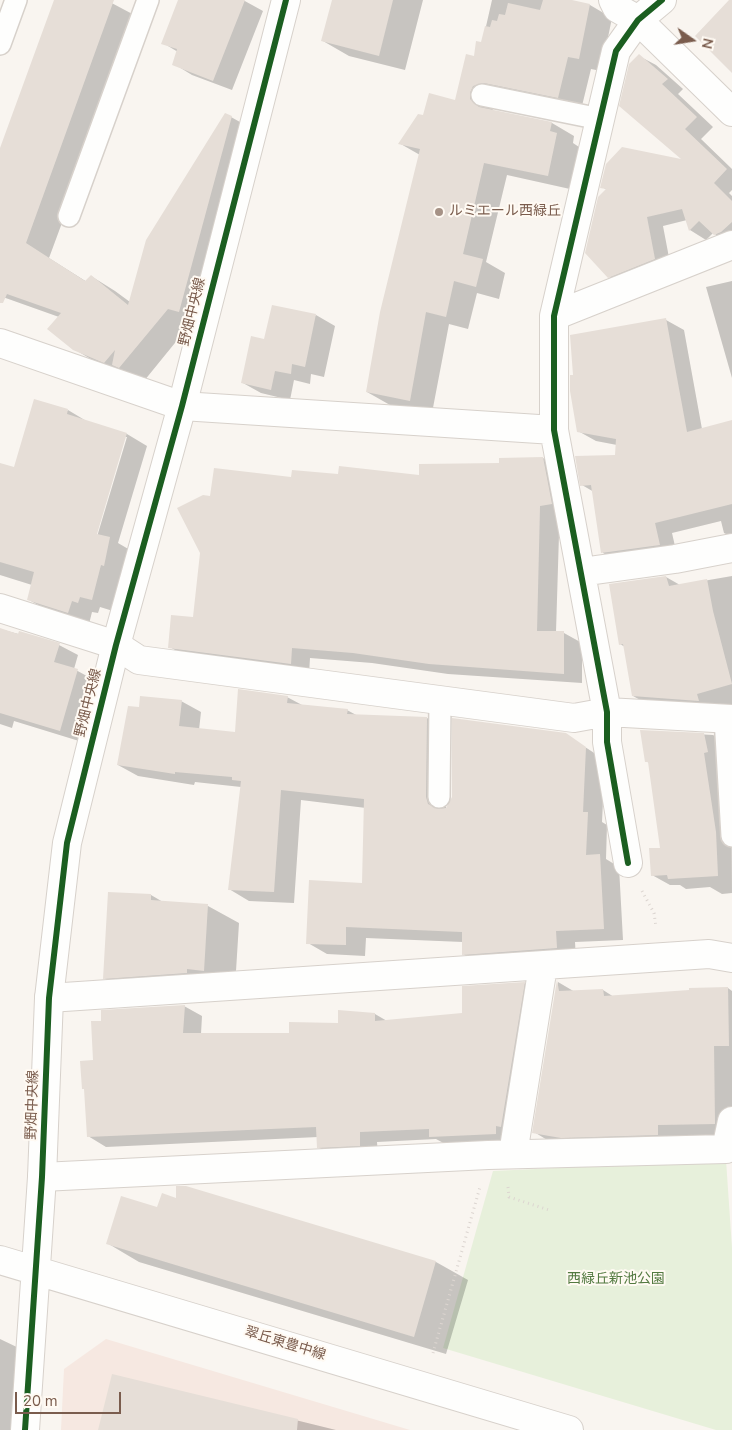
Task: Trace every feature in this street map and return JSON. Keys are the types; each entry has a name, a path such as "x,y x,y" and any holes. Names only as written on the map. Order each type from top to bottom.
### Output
{"street":[{"name":"野畑中央線","path":"25,1430 42,1177 49,998 67,843 116,646 182,406 286,0"},
{"path":"613,0 617,8 638,20 732,112"},
{"path":"628,864 607,742 607,712 554,430 554,316 616,51 638,20 662,0"},
{"path":"554,316 732,245"},
{"path":"0,343 182,406 554,430"},
{"path":"581,572 732,548"},
{"path":"0,608 116,646 139,660 440,702 574,718 607,712 729,718"},
{"path":"49,998 709,954 732,958"},
{"path":"502,1154 543,966"},
{"path":"42,1177 502,1154 726,1149 732,1121"},
{"name":"翠丘東豊中線","path":"0,1260 36,1269 569,1430"}],"lane":[{"path":"0,44 16,0"},
{"path":"68,216 148,0"},
{"path":"482,95 600,119"},
{"path":"439,797 440,702"},
{"path":"729,718 732,836"}],"path":[{"path":"628,864 654,913 658,957"},
{"path":"502,1154 509,1197 549,1210"},
{"path":"433,1353 502,1154"}],"shaded area":[{"path":"106,1339 410,1430 61,1430 64,1369"}],"green space":[{"name":"西緑丘新池公園","path":"726,1160 732,1248 732,1430 716,1430 443,1348 493,1171"}],"building":[{"path":"54,0 114,0 26,243 85,281 91,275 128,305 146,240 225,113 232,116 179,312 168,309 119,368 112,365 115,350 104,363 73,350 47,329 61,313 7,294 3,303 0,303 0,148"},
{"path":"178,0 245,0 213,81 172,65 177,49 161,44"},
{"path":"332,0 393,0 379,56 321,41"},
{"path":"543,0 572,0 590,4 579,59 568,57 558,98 484,83 473,86 470,99 479,107 552,122 550,131 557,133 548,176 484,163 463,254 483,259 476,287 454,281 446,317 426,312 410,401 366,392 380,312 420,149 398,144 418,114 423,115 429,93 455,100 466,54 474,56 476,41 481,42 485,26 490,27 492,20 497,21 499,14 505,15 508,3 540,10"},
{"path":"729,0 732,0 732,73 695,36"},
{"path":"639,54 668,79 662,84 697,117 685,129 727,169 714,183 732,201 732,222 721,232 714,235 699,221 689,231 682,209 647,217 655,259 608,278 585,253 598,197 606,189 600,188 606,164 622,147 681,159 619,106 629,64"},
{"path":"272,305 316,314 305,367 292,364 291,374 275,371 271,390 241,383 251,336 264,339"},
{"path":"666,318 687,432 732,420 732,504 655,523 660,545 601,553 591,485 580,486 575,456 615,455 616,439 577,432 570,391 570,375 573,375 570,335"},
{"path":"34,399 68,409 67,414 127,433 97,534 110,537 104,566 101,565 92,600 80,597 78,603 72,601 68,613 27,600 34,572 0,562 0,463 14,467"},
{"path":"543,457 552,504 540,506 537,631 564,631 564,674 429,664 353,653 292,648 291,664 168,648 171,615 193,617 200,553 177,508 203,495 210,496 214,468 291,477 292,470 338,474 339,466 419,475 419,464 499,463 499,458"},
{"path":"666,576 669,586 707,579 713,611 732,684 697,694 699,701 632,696 623,644 619,645 609,584"},
{"path":"0,628 18,634 19,631 60,643 54,662 78,669 60,731 0,713"},
{"path":"238,689 288,696 287,703 348,709 347,714 427,717 426,797 428,804 438,809 446,808 452,797 452,718 566,733 586,747 583,812 588,812 586,855 600,854 604,929 556,931 557,948 462,955 462,932 346,927 346,945 306,944 309,880 362,883 364,799 281,790 274,892 228,890 241,781 232,780 232,777 175,772 175,774 117,765 128,706 139,707 140,696 182,700 179,726 235,732"},
{"path":"640,730 704,733 708,752 704,753 716,832 718,876 668,879 667,875 651,876 649,848 660,848 648,762 645,762"},
{"path":"108,892 151,894 151,900 208,904 204,971 187,969 187,973 103,979"},
{"path":"557,980 559,991 603,989 604,996 689,990 689,988 728,987 729,1046 714,1046 715,1124 658,1125 658,1135 561,1138 532,1133"},
{"path":"525,982 501,1127 496,1126 496,1134 429,1137 429,1129 360,1132 360,1146 317,1148 316,1127 87,1137 80,1061 93,1060 91,1021 101,1021 101,1010 185,1005 183,1033 289,1033 289,1022 338,1023 338,1010 375,1013 375,1021 462,1013 462,986"},
{"path":"176,1186 186,1186 436,1261 414,1337 106,1244 121,1196 157,1207 162,1193 176,1198"},
{"path":"112,1374 298,1419 297,1430 98,1430"}],"cycle path":[{"path":"25,1430 42,1177 49,998 67,843 116,645 182,406 286,0"},
{"path":"628,863 607,742 607,712 554,430 554,316 616,51 638,20 662,0"}],"place":[{"name":"ルミエール西緑丘","path":"439,212"}]}
